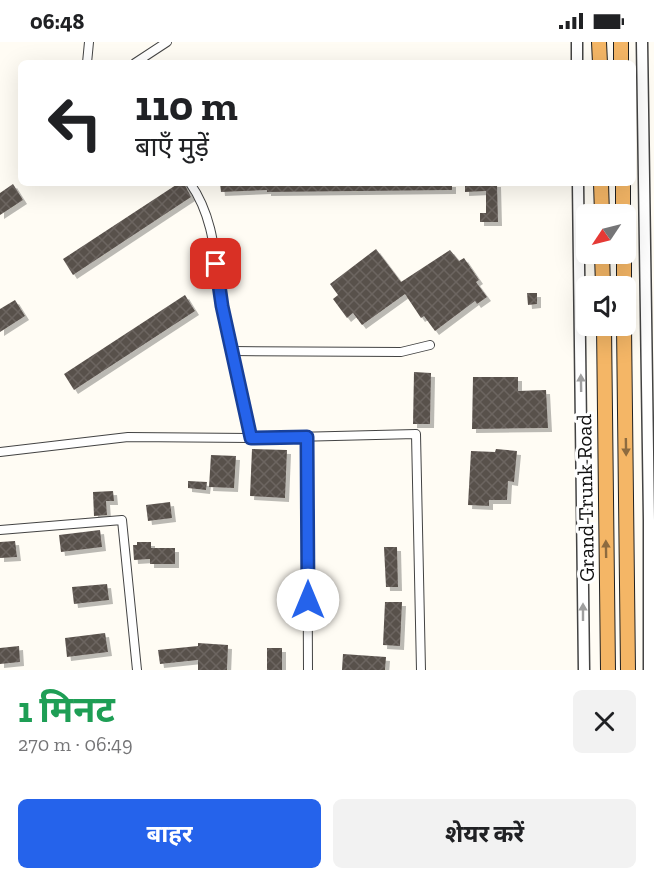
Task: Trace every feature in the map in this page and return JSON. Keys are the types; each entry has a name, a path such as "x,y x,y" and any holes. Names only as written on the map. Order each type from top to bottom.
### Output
{"highway":[{"path":"599,42 600,60"},
{"path":"621,42 621,60"},
{"path":"601,186 602,204"},
{"path":"623,186 623,204"},
{"name":"Grand Trunk Road","path":"603,336 608,670"},
{"name":"Grand Trunk Road","path":"624,336 628,670"}],"street":[{"path":"87,60 89,42"},
{"path":"140,60 167,42"},
{"path":"577,42 577,60"},
{"path":"642,42 649,486 649,670"},
{"path":"192,186 201,199 210,222 222,306 251,438"},
{"path":"579,186 584,670"},
{"path":"232,351 401,352 430,345"},
{"path":"0,452 128,437 251,438 416,434 421,670"},
{"path":"307,437 308,670"},
{"path":"0,530 122,520 137,670"}],"building":[{"path":"13,184 23,200 0,215 0,193"},
{"path":"174,186 186,186 191,197 73,275 63,259"},
{"path":"220,186 452,186 452,190 221,192"},
{"path":"465,186 497,186 498,222 480,222 480,213 486,213 486,191 465,192"},
{"path":"376,249 401,282 450,250 459,261 464,258 479,280 476,282 487,297 477,304 475,301 435,331 424,316 421,318 405,294 362,325 353,313 347,318 333,299 338,295 330,284"},
{"path":"527,293 537,293 537,304 528,305"},
{"path":"185,295 195,311 74,390 64,374"},
{"path":"15,300 25,316 0,332 0,309"},
{"path":"414,372 431,373 430,424 413,424"},
{"path":"473,377 518,377 518,391 546,390 548,428 472,429"},
{"path":"252,449 287,450 285,498 250,496"},
{"path":"496,449 517,451 514,482 508,481 507,500 489,500 489,506 468,505 471,451 495,452"},
{"path":"211,455 236,456 234,488 209,487"},
{"path":"188,481 207,482 206,490 188,488"},
{"path":"113,491 114,501 106,501 107,515 94,516 93,492"},
{"path":"170,502 172,518 148,521 146,505"},
{"path":"100,530 102,547 61,552 59,535"},
{"path":"15,541 17,557 0,558 0,542"},
{"path":"137,542 151,542 151,548 175,548 175,564 150,564 150,559 134,560 133,545 137,545"},
{"path":"384,547 397,547 398,587 386,587"},
{"path":"107,584 109,600 74,604 72,587"},
{"path":"385,602 402,602 400,646 383,645"},
{"path":"105,633 108,652 67,657 65,638"},
{"path":"198,643 228,645 227,670 198,670 198,660 160,664 158,650 198,646"},
{"path":"19,646 20,662 0,664 0,648"},
{"path":"267,648 282,648 282,670 267,670"},
{"path":"343,654 386,657 385,670 342,670"}],"route":[{"path":"216,264 222,306 251,438 307,437 308,600"}]}
